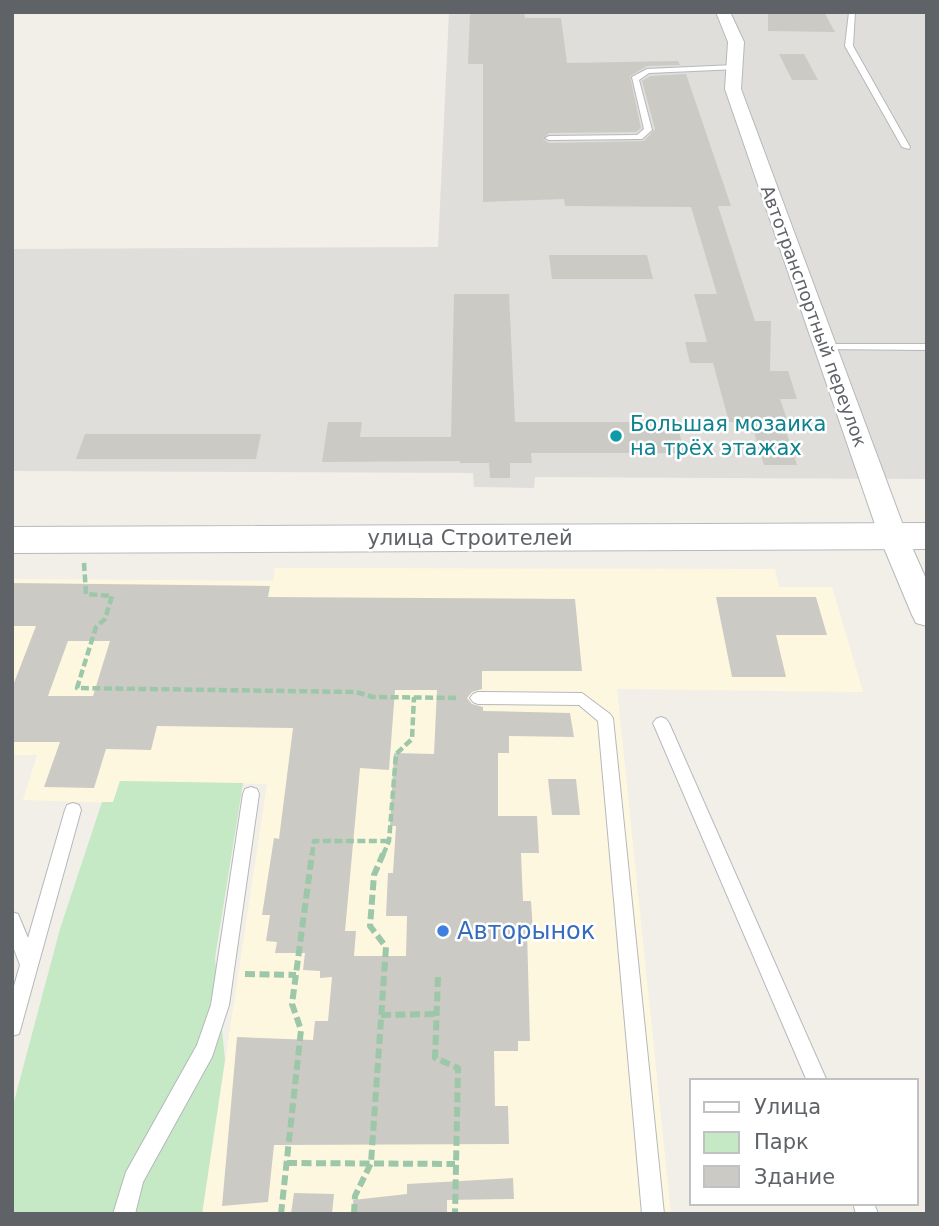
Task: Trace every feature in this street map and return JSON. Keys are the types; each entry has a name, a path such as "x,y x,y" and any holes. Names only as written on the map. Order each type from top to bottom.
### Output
{"street":[{"name":"Автотранспортный переулок","path":"723,12 736,42 733,89 825,347 910,536 927,615"},
{"name":"улица Строителей","path":"12,540 910,536"}],"lane":[{"path":"852,12 849,46 906,147"},
{"path":"549,138 639,137 648,130 635,79 647,71 734,67"},
{"path":"825,347 927,347"},
{"path":"478,698 582,699 605,718 653,1214"},
{"path":"662,723 816,1079"},
{"path":"124,1214 133,1179 205,1050 220,1005 251,794"},
{"path":"12,1027 74,810"},
{"path":"12,920 30,966"}],"path":[{"path":"71,540 83,555 86,594 112,596 105,620 96,627 77,688 356,692 373,697 478,698"},
{"path":"354,1214 355,1196 371,1163 386,947 370,926 374,876 389,841 396,754 412,739 414,698"},
{"path":"281,1214 301,1030 292,1004 314,841 389,841"},
{"path":"224,974 296,975"},
{"path":"438,977 435,1058 458,1068 455,1214"},
{"path":"381,1015 437,1014"},
{"path":"286,1163 456,1164"}],"shaded area":[{"path":"449,12 927,12 927,479 535,477 534,488 474,487 473,473 12,471 12,249 438,247"},
{"name":"Авторынок","path":"275,568 775,569 779,587 832,587 863,692 617,689 671,1214 202,1214 267,784 120,781 113,803 23,800 37,755 12,755 12,579 273,581"}],"green space":[{"path":"120,781 243,783 215,958 225,1060 202,1214 12,1214 12,1109 60,929 102,802 113,802"}],"building":[{"path":"470,12 524,12 525,18 561,18 567,63 678,61 680,65 647,66 630,76 641,128 636,132 549,133 543,139 549,143 644,141 655,129 642,81 650,76 686,74 731,206 718,206 755,321 771,321 770,371 788,371 797,399 780,399 788,422 783,422 797,465 764,465 751,422 729,422 713,363 690,363 685,342 707,342 694,294 717,294 691,207 565,206 564,199 483,202 483,64 468,64"},
{"path":"768,12 824,12 835,32 768,31"},
{"path":"779,54 804,54 818,80 792,80"},
{"path":"549,255 647,255 653,279 552,279"},
{"path":"454,294 509,294 515,422 677,422 684,453 531,453 532,463 510,463 510,478 490,478 489,463 322,462 328,422 362,422 360,437 451,437"},
{"path":"85,434 261,434 256,459 76,459"},
{"path":"12,583 270,586 268,597 575,599 582,671 482,671 482,689 472,692 467,698 472,704 483,707 483,711 570,713 574,737 509,736 509,753 498,753 498,816 537,816 539,853 521,853 523,901 531,901 533,931 527,931 530,1041 518,1041 518,1051 494,1051 495,1106 508,1106 509,1144 274,1145 268,1202 222,1206 237,1037 313,1040 315,1021 328,1021 332,977 320,978 320,971 303,970 305,953 275,953 277,942 266,941 270,915 262,915 274,838 279,839 293,728 157,726 151,750 106,749 94,788 44,787 60,742 12,742 12,688 36,626 12,626","holes":["68,641 110,641 93,696 48,696","395,690 437,690 434,754 394,753 390,826 396,826 393,873 388,873 386,916 407,916 406,956 354,956 356,931 345,931 360,768 389,770"]},
{"path":"716,597 816,597 827,635 776,635 786,677 732,677"},
{"path":"548,779 576,779 580,815 552,815"},
{"path":"513,1178 514,1199 447,1200 447,1214 354,1214 353,1200 407,1194 407,1184"},
{"path":"294,1193 334,1194 332,1214 291,1214"}],"place":[{"name":"Большая мозаика на трёх этажах","path":"616,436"},
{"name":"Авторынок","path":"443,931"}]}
